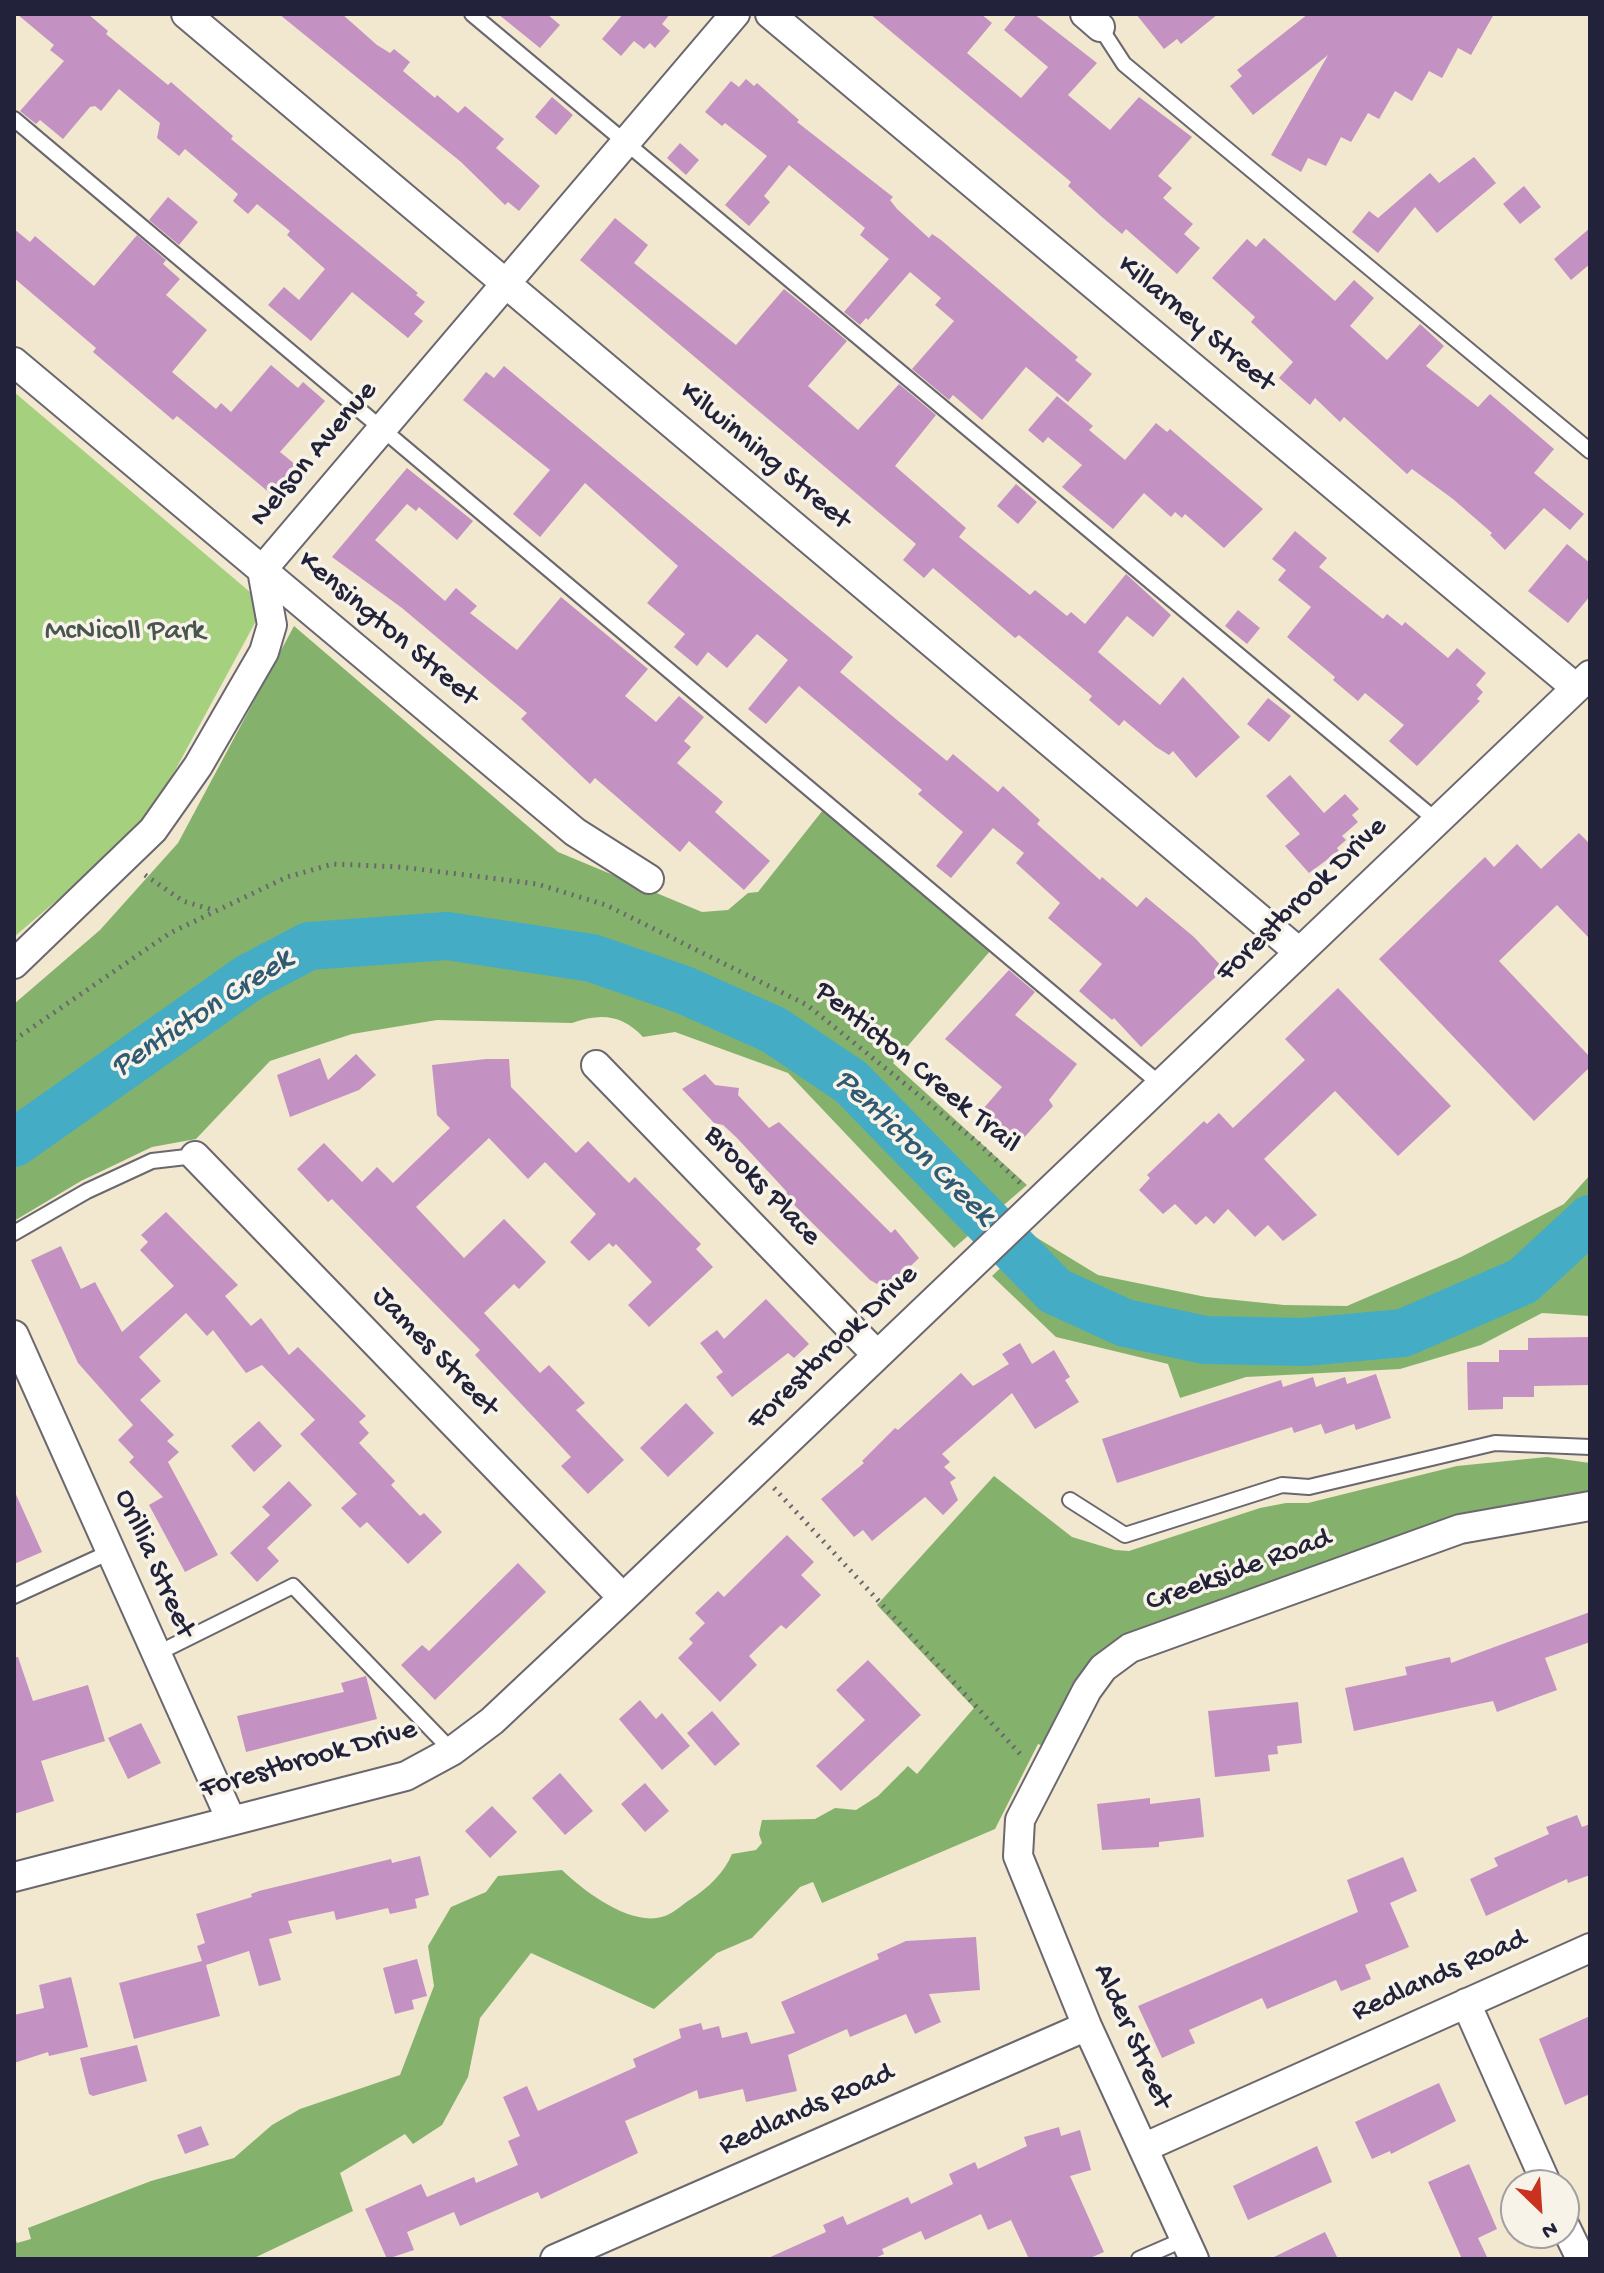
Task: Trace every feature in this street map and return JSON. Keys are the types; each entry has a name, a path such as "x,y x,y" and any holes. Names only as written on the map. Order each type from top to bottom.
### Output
{"street":[{"name":"Kilwinning Street","path":"186,14 1299,952"},
{"name":"Nelson Avenue","path":"14,964 153,830 198,766 264,652 272,625 262,570 735,14"},
{"name":"Killarney Street","path":"770,14 1583,682"},
{"name":"Kensington Street","path":"14,362 575,832 649,879"},
{"name":"Forestbrook Drive","path":"14,1877 406,1776 452,1751 492,1721 1583,682"},
{"name":"Brooks Place","path":"596,1065 877,1355"},
{"name":"James Street","path":"195,1156 623,1598"},
{"name":"Orillia Street","path":"14,1335 231,1820"},
{"name":"Creekside Road","path":"1017,1839 1020,1820 1041,1777 1103,1668 1130,1648 1460,1529 1590,1506"},
{"name":"Alder Street","path":"1017,1839 1022,1866 1087,2026 1189,2249"},
{"name":"Redlands Road","path":"1143,2148 1590,1948"},
{"path":"1466,2003 1540,2169"},
{"name":"Redlands Road","path":"555,2259 1087,2026"}],"lane":[{"path":"472,14 1437,821"},
{"path":"1093,20 1124,64 1590,451"},
{"path":"14,119 1160,1084"},
{"path":"14,1233 87,1191 152,1161 195,1156"},
{"path":"1070,1500 1125,1535 1282,1485 1309,1487 1495,1443 1590,1447"},
{"path":"14,1596 110,1552"},
{"path":"156,1654 293,1586 452,1751"},
{"path":"1139,2259 1189,2249"}],"path":[{"path":"124,858 183,901 214,910"},
{"name":"Penticton Creek Trail","path":"14,1040 170,933 287,877 333,864 401,867 537,884 606,905 807,1005 977,1142 1038,1200"},
{"path":"756,1470 1041,1777"}],"green space":[{"name":"McNicoll Park","path":"14,392 257,598 256,621 146,824 14,937"},
{"path":"294,626 558,852 702,912 728,910 748,893 758,892 823,810 991,950 893,1063 1027,1185 954,1248 788,1073 675,1032 643,1037 627,1024 610,1018 572,1023 437,1020 352,1034 270,1061 196,1139 152,1147 81,1181 14,1221 14,1004 100,930 178,843"},
{"path":"1590,1175 1590,1316 1542,1313 1481,1345 1400,1369 1246,1377 1180,1398 1168,1364 1056,1337 992,1276 1034,1236 1098,1275 1206,1297 1284,1305 1347,1306 1461,1257 1564,1204"},
{"path":"1547,1457 1590,1463 1590,1491 1473,1512 1128,1633 1087,1669 1043,1746 1038,1744 995,1829 822,1903 813,1882 800,1887 752,1938 717,1953 654,2009 531,1953 480,2018 468,2077 442,2125 413,2144 405,2134 340,2173 353,2211 252,2259 14,2259 14,2236 17,2243 31,2239 28,2228 151,2181 234,2158 272,2125 300,2109 400,2075 434,1986 428,1946 451,1907 486,1892 498,1876 562,1870 583,1888 624,1913 638,1917 665,1916 709,1885 725,1868 732,1854 756,1850 762,1843 759,1834 762,1820 815,1819 835,1808 856,1810 878,1796 908,1766 917,1774 974,1708 877,1605 994,1476 1072,1537 1129,1551 1260,1508 1308,1503 1457,1466"}],"building":[{"path":"17,14 88,14 108,31 106,34 168,85 171,82 233,136 231,139 418,293 416,295 425,302 414,314 423,321 408,338 352,292 311,341 268,305 284,287 299,300 325,269 287,235 290,231 257,204 248,214 233,201 238,194 185,149 179,156 157,138 160,123 119,89 101,111 95,106 90,107 63,139 40,120 36,124 20,111 64,61 50,50 54,45"},
{"path":"279,14 342,14 377,45 390,53 394,49 410,62 403,71 435,98 437,95 458,113 465,106 504,139 496,148 540,186 519,211 508,202 505,205 461,162"},
{"path":"498,14 547,14 560,25 540,48"},
{"path":"623,14 670,14 662,24 670,31 655,48 650,43 644,49 634,41 621,56 602,39"},
{"path":"870,14 981,14 992,23 967,53 1021,98 1048,67 1004,30 1017,14 1034,14 1097,63 1068,95 1110,130 1139,97 1192,137 1158,176 1172,188 1163,198 1193,224 1184,234 1200,248 1177,274 1126,229 1122,234 1068,186 1071,182"},
{"path":"1136,14 1218,14 1181,44 1177,39 1164,49"},
{"path":"1308,14 1494,14 1471,55 1458,48 1442,78 1429,71 1412,101 1395,91 1379,119 1368,113 1351,142 1341,137 1326,166 1308,158 1301,172 1271,155 1328,55 1253,115 1230,86 1242,76 1237,70"},
{"path":"746,79 754,86 757,83 799,120 797,122 893,197 890,200 897,209 929,238 932,234 941,240 1078,357 1075,360 1092,374 1068,402 1026,367 982,420 953,395 949,400 912,369 954,321 935,305 941,298 910,272 860,325 844,312 889,259 860,235 865,228 789,165 764,196 770,202 749,226 725,205 767,156 725,123 722,126 705,112 731,81 739,87"},
{"path":"552,97 573,115 556,135 535,117"},
{"path":"680,143 699,160 686,175 667,158"},
{"path":"1474,157 1496,183 1437,233 1415,207 1378,253 1352,232 1369,211 1378,218 1430,173 1439,183"},
{"path":"1524,186 1541,207 1520,224 1503,204"},
{"path":"168,197 198,222 179,245 149,220"},
{"path":"615,218 648,245 634,263 736,345 784,289 831,327 847,341 808,386 858,430 899,384 936,415 895,466 966,528 959,537 1030,595 1035,590 1067,616 1071,612 1085,624 1126,574 1171,615 1153,637 1127,616 1098,652 1160,705 1183,677 1240,737 1196,778 1173,751 1169,755 1156,747 1124,720 1119,726 1089,700 1092,696 1019,635 1015,638 933,568 924,578 903,560 916,544 580,260"},
{"path":"1590,228 1590,264 1571,280 1554,259"},
{"path":"14,229 30,242 35,236 94,286 137,235 166,260 163,264 180,279 166,295 207,330 172,372 216,409 221,403 231,412 271,365 298,388 303,382 325,401 280,452 296,465 271,494 177,416 173,420 93,352 96,348 14,278"},
{"path":"1264,238 1335,301 1354,280 1374,298 1350,326 1387,360 1420,324 1444,346 1426,366 1478,407 1490,394 1554,449 1534,473 1584,514 1570,530 1544,508 1505,550 1490,535 1492,533 1453,499 1412,469 1407,474 1344,417 1340,422 1315,398 1310,405 1279,378 1293,362 1251,322 1255,317 1212,278 1247,239 1256,247"},
{"path":"504,366 853,657 840,672 897,720 947,761 953,754 998,792 1003,786 1040,820 1037,824 1100,880 1102,877 1137,907 1146,897 1194,937 1224,969 1141,1047 1114,1018 1112,1020 1079,991 1102,964 1048,918 1060,903 1016,863 1024,853 993,828 951,878 936,866 963,832 918,794 922,790 799,686 766,724 748,709 788,660 757,634 727,668 708,652 697,666 674,647 685,634 647,603 678,566 585,483 540,537 513,514 550,470 463,400 486,372 494,378"},
{"path":"1057,396 1093,426 1089,430 1125,460 1156,423 1167,432 1170,429 1263,509 1224,548 1185,514 1182,518 1175,512 1171,517 1144,493 1113,529 1062,487 1082,465 1048,437 1043,443 1028,430"},
{"path":"407,468 473,521 457,540 419,507 416,511 407,504 375,540 445,601 456,588 477,606 470,613 517,650 561,597 648,669 625,696 656,722 679,696 704,717 684,741 691,747 677,763 723,802 715,812 770,861 744,890 689,841 680,852 595,778 590,784 521,719 527,713 402,608 332,557"},
{"path":"1016,484 1037,502 1018,524 997,506"},
{"path":"1295,531 1327,558 1319,567 1383,619 1387,614 1402,626 1405,622 1448,658 1457,648 1486,673 1476,685 1483,692 1477,699 1480,701 1417,766 1389,741 1404,725 1365,693 1358,701 1333,680 1335,677 1287,637 1311,607 1278,580 1286,570 1272,559"},
{"path":"1567,544 1590,563 1590,596 1568,623 1528,591"},
{"path":"1238,610 1260,628 1247,644 1225,626"},
{"path":"1268,698 1291,716 1269,742 1247,724"},
{"path":"1290,775 1324,813 1345,794 1359,809 1352,815 1358,822 1342,836 1346,840 1337,848 1339,851 1309,873 1285,846 1300,834 1266,796"},
{"path":"1579,833 1590,844 1590,939 1557,905 1499,961 1590,1057 1590,1067 1534,1121 1379,959 1485,857 1494,867 1517,844 1541,869"},
{"path":"1009,970 1035,992 1015,1015 1077,1064 1049,1100 1053,1106 1019,1143 992,1123 995,1120 983,1109 1002,1087 945,1039"},
{"path":"1338,988 1451,1106 1398,1156 1335,1091 1264,1159 1317,1215 1283,1241 1268,1225 1255,1237 1228,1209 1214,1224 1206,1216 1196,1225 1175,1204 1163,1214 1139,1190 1150,1178 1147,1175 1204,1121 1207,1124 1219,1113 1233,1128 1305,1060 1285,1039"},
{"path":"356,1054 376,1075 359,1090 290,1117 277,1075 320,1058 328,1080"},
{"path":"509,1059 511,1087 576,1153 588,1141 629,1183 635,1177 701,1244 696,1249 713,1267 649,1327 628,1305 652,1282 616,1244 613,1247 609,1243 589,1261 570,1242 596,1214 545,1162 528,1179 489,1138 416,1207 464,1258 504,1219 546,1262 519,1289 514,1284 484,1313 540,1373 549,1365 585,1403 576,1410 624,1460 588,1494 561,1466 571,1457 475,1355 480,1350 332,1199 328,1202 297,1169 324,1143 362,1182 377,1167 393,1183 450,1128 437,1115 432,1065"},
{"path":"705,1074 715,1085 739,1088 738,1095 769,1128 779,1122 891,1233 895,1229 919,1258 888,1288 880,1280 877,1284 870,1280 784,1195 787,1192 737,1138 723,1125 714,1123 682,1089"},
{"path":"166,1212 238,1285 225,1296 251,1326 261,1318 289,1355 298,1347 366,1416 359,1422 369,1433 359,1443 395,1481 391,1485 420,1516 424,1513 442,1532 408,1564 367,1522 360,1528 341,1508 357,1494 300,1434 315,1420 262,1365 246,1373 213,1330 207,1336 186,1313 139,1357 161,1381 140,1400 174,1435 167,1441 179,1452 168,1462 218,1555 185,1572 149,1505 163,1497 129,1462 134,1457 118,1440 133,1425 78,1363 31,1260 61,1246 81,1289 95,1282 122,1332 174,1286 140,1250 148,1242 141,1235"},
{"path":"766,1299 809,1344 794,1358 788,1353 732,1397 716,1377 723,1372 700,1343 717,1330 724,1339"},
{"path":"1590,1337 1590,1385 1534,1386 1534,1397 1503,1397 1503,1409 1468,1410 1467,1362 1499,1362 1499,1350 1528,1350 1528,1338"},
{"path":"1020,1343 1032,1364 1054,1350 1070,1377 1065,1380 1079,1402 1035,1429 1012,1393 942,1454 950,1462 944,1467 956,1478 950,1482 958,1500 943,1515 925,1497 872,1541 863,1530 854,1537 821,1499 864,1463 862,1461 895,1428 898,1430 961,1373 973,1386 1009,1364 1002,1354"},
{"path":"1376,1374 1391,1418 1356,1430 1354,1424 1325,1434 1321,1424 1294,1433 1292,1427 1117,1483 1102,1439 1281,1380 1283,1387 1313,1377 1316,1387 1345,1377 1347,1384"},
{"path":"686,1403 714,1433 668,1477 640,1448"},
{"path":"259,1421 282,1446 254,1472 231,1446"},
{"path":"289,1481 312,1505 267,1548 279,1561 257,1582 230,1553 270,1515 262,1507"},
{"path":"14,1490 42,1552 14,1564"},
{"path":"787,1535 814,1562 801,1575 821,1595 786,1629 781,1625 749,1656 757,1665 720,1702 678,1658 693,1643 689,1639 705,1623 695,1613 718,1591 724,1597"},
{"path":"518,1563 546,1592 435,1700 401,1665 422,1645 429,1651"},
{"path":"1590,1612 1590,1642 1545,1658 1557,1690 1497,1712 1493,1701 1354,1731 1345,1688 1407,1675 1405,1667 1450,1657 1451,1663"},
{"path":"14,1657 18,1657 33,1701 88,1685 105,1741 41,1761 54,1801 14,1814"},
{"path":"868,1660 921,1715 841,1791 816,1766 865,1720 836,1690"},
{"path":"366,1676 377,1719 246,1752 237,1716 344,1692 341,1683"},
{"path":"640,1700 656,1719 662,1713 690,1746 662,1770 619,1719"},
{"path":"1298,1702 1302,1743 1277,1746 1278,1754 1268,1755 1270,1771 1215,1777 1208,1711"},
{"path":"712,1711 740,1744 715,1766 687,1733"},
{"path":"141,1723 161,1763 128,1779 108,1738"},
{"path":"560,1773 593,1811 565,1835 532,1798"},
{"path":"645,1783 669,1811 645,1832 621,1804"},
{"path":"1150,1798 1150,1804 1200,1798 1204,1837 1159,1842 1159,1847 1102,1850 1097,1804"},
{"path":"492,1806 517,1832 490,1858 465,1831"},
{"path":"1577,1815 1582,1827 1590,1824 1590,1875 1568,1883 1567,1879 1486,1916 1470,1879 1498,1866 1494,1858 1549,1834 1546,1827"},
{"path":"420,1856 429,1895 415,1899 417,1908 390,1914 388,1908 336,1920 334,1911 288,1921 292,1933 269,1939 281,1980 259,1986 249,1951 206,1965 220,2016 134,2039 119,1983 202,1961 197,1946 205,1943 196,1914 252,1897 251,1894 259,1891 391,1859 392,1863"},
{"path":"1403,1857 1417,1891 1390,1903 1409,1947 1365,1965 1371,1979 1341,1991 1336,1980 1267,2009 1262,1998 1189,2030 1195,2043 1162,2058 1138,2006 1358,1912 1347,1880"},
{"path":"976,1937 980,1990 929,1994 941,2022 915,2034 906,2014 850,2037 847,2029 788,2055 797,2091 746,2102 743,2089 699,2099 697,2090 625,2121 638,2153 541,2199 538,2192 460,2226 454,2212 407,2232 414,2250 387,2259 365,2209 421,2184 427,2197 474,2177 476,2183 518,2165 508,2141 520,2136 503,2097 527,2086 538,2111 636,2067 633,2059 681,2038 679,2029 701,2023 703,2030 719,2026 722,2038 747,2032 751,2044 795,2033 781,2002 879,1959 877,1954 906,1941"},
{"path":"417,1959 427,1996 412,2000 414,2009 395,2014 383,1968"},
{"path":"71,1977 88,2047 49,2056 48,2052 14,2063 14,2015 44,2008 39,1985"},
{"path":"1590,2016 1590,2094 1565,2105 1539,2039"},
{"path":"137,2045 147,2081 93,2096 89,2094 80,2058"},
{"path":"1439,2083 1456,2121 1391,2154 1390,2151 1372,2159 1355,2122"},
{"path":"201,2126 209,2145 185,2154 177,2135"},
{"path":"1059,2127 1061,2136 1080,2130 1091,2170 1070,2176 1104,2252 1088,2259 1029,2259 1011,2220 988,2230 981,2214 925,2240 921,2231 882,2249 884,2254 873,2259 766,2259 826,2232 823,2225 843,2216 847,2225 908,2197 911,2204 953,2184 949,2174 975,2162 978,2169 1027,2146 1024,2137"},
{"path":"1317,2146 1332,2182 1248,2220 1233,2186"},
{"path":"1469,2164 1497,2229 1478,2238 1488,2259 1462,2259 1428,2182"},
{"path":"1325,2232 1338,2259 1270,2259"}],"waterway":[{"name":"Penticton Creek","path":"14,1143 250,977 309,946 447,936 592,958 684,990 774,1030 851,1082 1055,1291 1125,1323 1205,1340 1304,1342 1403,1333 1523,1281 1590,1219"}]}
